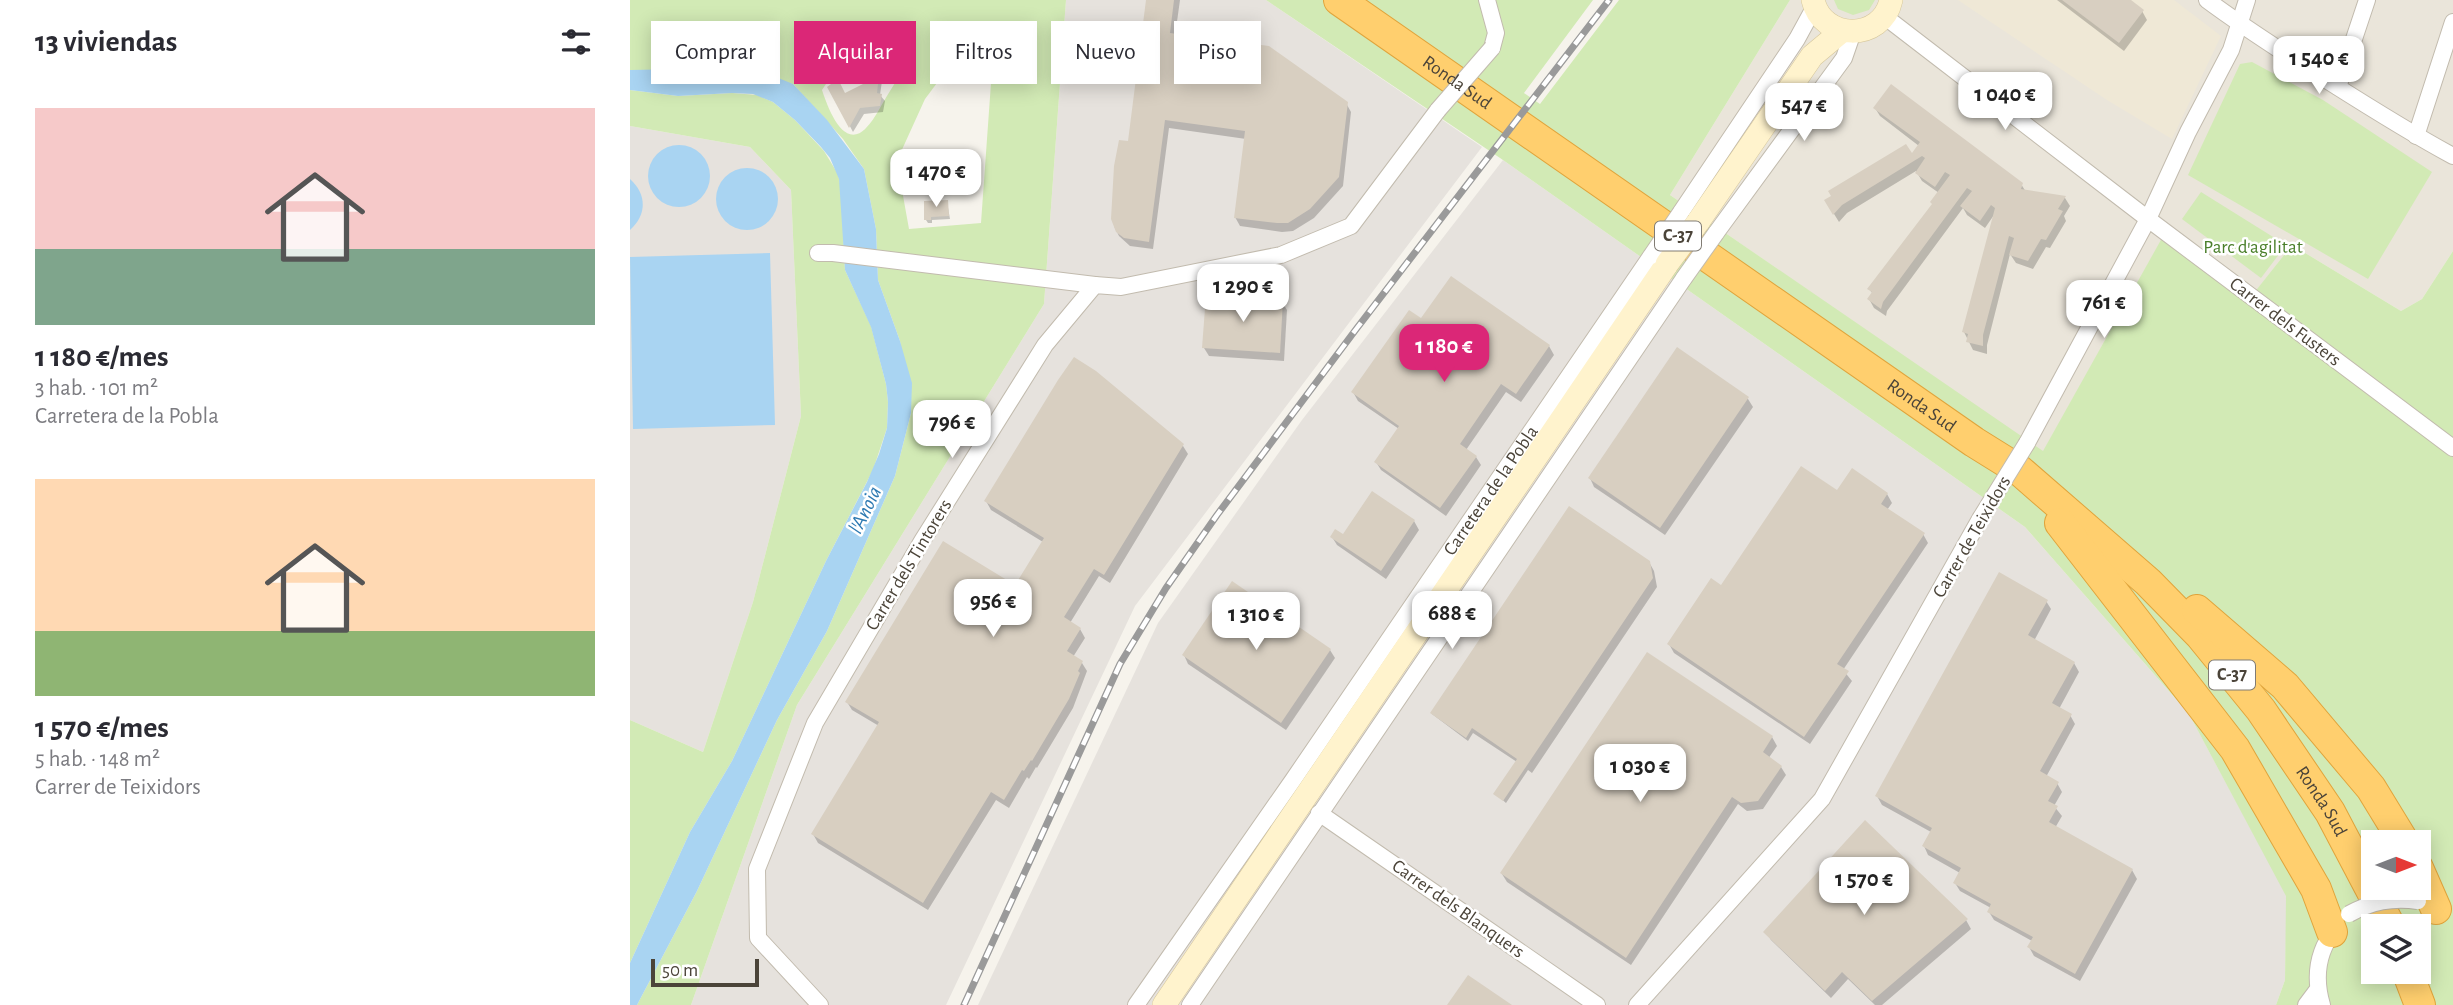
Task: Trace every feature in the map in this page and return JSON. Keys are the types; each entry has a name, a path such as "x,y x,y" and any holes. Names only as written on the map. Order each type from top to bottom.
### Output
{"highway":[{"name":"Ronda Sud","path":"1339,0 1951,426 2023,456 2200,635 2261,710 2330,812 2384,914"},
{"name":"C-37","path":"2023,456 2090,512 2167,584 2285,686 2371,788 2397,830"},
{"name":"C-37","path":"2023,456 2235,749 2316,889 2340,923"},
{"path":"2412,984 2420,1005"}],"street":[{"path":"826,253 1121,287 1281,255 1351,226 1438,110 1492,48 1496,33 1487,0"},
{"path":"2207,0 2239,24 2338,87 2453,156"},
{"name":"Carrer de Teixidors","path":"1637,1005 1822,799 1980,519 2023,456 2148,219 2188,132 2231,50 2248,0"},
{"path":"2338,87 2367,0"},
{"path":"1816,8 1831,26 1848,32 1876,24 1888,8"},
{"name":"Carretera de la Pobla","path":"1812,56 1816,8"},
{"name":"Carretera de la Pobla","path":"1698,222 1797,38 1816,8"},
{"name":"Carrer dels Fusters","path":"1888,8 2148,219 2453,448"},
{"path":"2416,136 2453,22"},
{"name":"Carretera de la Pobla","path":"1136,1005 1301,769 1667,266 1812,56 1848,32"},
{"name":"Carretera de la Pobla","path":"1698,222 1844,58 1848,32"},
{"name":"Carretera de la Pobla","path":"1190,1005 1320,813 1667,266"},
{"name":"Carretera de la Pobla","path":"1164,1005 1667,266"},
{"name":"Carrer dels Tintorers","path":"820,1005 758,938 757,869 815,723 922,541 1045,345 1095,285"},
{"name":"Carrer dels Blanquers","path":"1320,813 1597,1005"},
{"path":"2306,1005 2320,997 2317,970 2321,953 2340,923 2368,904 2401,898 2436,911"}],"shaded area":[{"path":"1066,0 1266,0 1482,147 1135,606 946,1005 691,1005 797,705 1044,304 1060,84 1160,84 1160,21 1064,21"},
{"path":"1790,0 2453,0 2453,251 2422,299 2401,311 2292,245 2246,304 2162,239 2043,452 1670,195"},
{"path":"1958,0 2174,0 2221,36 2172,139 2107,100"},
{"path":"630,126 750,147 791,190 801,416 753,602 703,752 630,720"},
{"path":"1503,160 2025,527 2189,714 2287,896 2285,980 2276,1005 978,1005 1158,623 1302,420"}],"green space":[{"path":"630,0 1066,0 1064,21 1051,21 1051,84 1060,84 1044,304 797,705 691,1005 637,1005 697,891 777,720 827,631 895,476 911,413 900,341 878,280 876,229 864,169 843,139 793,84 780,82 780,21 651,21 651,70 630,70","holes":["930,21 1037,21 1037,84 991,84 981,223 909,229 900,179 900,154 925,99 936,84 930,84"]},
{"path":"1266,0 1593,0 1524,93 1540,104 1619,0 1790,0 1670,195 2043,451 2162,238 2246,303 2292,245 2401,311 2422,299 2453,251 2453,1005 2276,1005 2285,980 2286,896 2189,714 2025,527 1503,160"},
{"path":"1834,0 1875,0 1869,10 1853,15 1838,9"},
{"path":"2252,62 2323,100 2432,172 2368,279 2188,175 2240,64"},
{"path":"630,90 678,96 732,93 757,95 773,102 795,120 824,151 838,174 841,188 845,270 871,326 888,402 887,428 873,470 826,561 732,761 690,832 630,963 630,720 703,752 753,602 801,416 791,190 750,147 630,126"},
{"name":"Parc d'agilitat","path":"2201,192 2286,245 2261,278 2182,219"}],"water":[{"name":"l'Anoia","path":"630,70 651,70 651,84 780,84 780,79 793,84 827,120 864,169 876,229 878,280 912,383 911,413 895,476 827,631 777,720 697,891 637,1005 630,1005 630,963 690,832 732,761 826,561 867,482 887,428 888,402 871,327 845,270 839,179 830,158 795,120 773,102 753,94 678,96 630,90"},
{"path":"679,145 701,154 710,176 701,198 679,207 657,198 648,176 657,154"},
{"path":"747,168 769,177 778,199 769,221 747,230 725,221 716,199 725,177"},
{"path":"630,179 640,191 643,204 640,218 630,230"},
{"path":"770,253 775,425 633,429 630,257"}],"building":[{"path":"1146,0 1174,0 1170,33 1174,34 1174,84 1261,84 1261,45 1269,46 1348,102 1339,177 1310,209 1288,223 1234,218 1245,131 1165,120 1149,242 1124,238 1116,232 1111,219 1114,166 1119,140 1128,141 1135,84 1160,84 1160,21 1143,21"},
{"path":"2062,0 2131,0 2144,10 2119,43"},
{"path":"840,84 845,93 863,84 878,84 877,93 882,94 880,106 860,108 849,128 827,87"},
{"path":"1891,84 2023,183 2021,189 2066,196 2058,209 2063,211 2046,240 2041,239 2028,261 2009,255 2014,238 2009,236 1983,335 1983,346 1966,342 1968,334 1962,332 1995,208 1991,205 1980,221 1960,206 1972,191 1967,188 1883,302 1881,309 1867,299 1872,292 1867,289 1932,204 1930,202 1950,175 1945,172 1935,187 1915,173 1925,158 1922,156 1842,205 1833,215 1824,200 1831,196 1828,191 1906,144 1912,153 1920,142 1873,108"},
{"path":"948,200 949,216 924,220 924,201"},
{"path":"1451,276 1550,345 1516,394 1501,384 1460,444 1477,456 1440,508 1374,462 1399,426 1351,392 1409,310 1421,318"},
{"path":"1206,295 1283,300 1280,353 1202,348"},
{"path":"1677,347 1749,397 1660,528 1588,478"},
{"path":"1074,357 1096,371 1184,444 1104,575 1094,569 1064,617 1081,628 1067,651 1083,661 1069,699 1032,761 1022,770 1004,800 991,792 923,903 811,834 879,722 845,702 943,541 1015,585 1044,538 984,501"},
{"path":"1801,466 1837,490 1852,468 1888,493 1881,504 1925,533 1837,664 1849,671 1804,737 1667,644 1711,578 1721,585"},
{"path":"1372,491 1415,520 1381,571 1330,537 1335,529 1343,534"},
{"path":"1569,506 1650,561 1653,578 1503,801 1493,794 1517,759 1472,728 1466,738 1430,713"},
{"path":"1999,572 2048,600 2028,635 2075,662 2052,703 2072,714 2040,771 2059,782 2048,801 2058,806 2049,822 2133,869 2075,974 2027,947 2033,937 1987,912 1991,904 1953,883 1961,868 1922,846 1932,828 1875,796"},
{"path":"1232,581 1331,649 1281,723 1182,655"},
{"path":"1647,652 1773,736 1763,752 1782,766 1758,801 1741,803 1732,797 1626,958 1500,873"},
{"path":"1865,820 1968,919 1872,1001 1842,972 1825,991 1763,932"},
{"path":"1468,975 1512,1005 1447,1005"}],"railway":[{"path":"964,1005 1120,664 1166,588 1217,515 1357,328 1609,0"}]}
